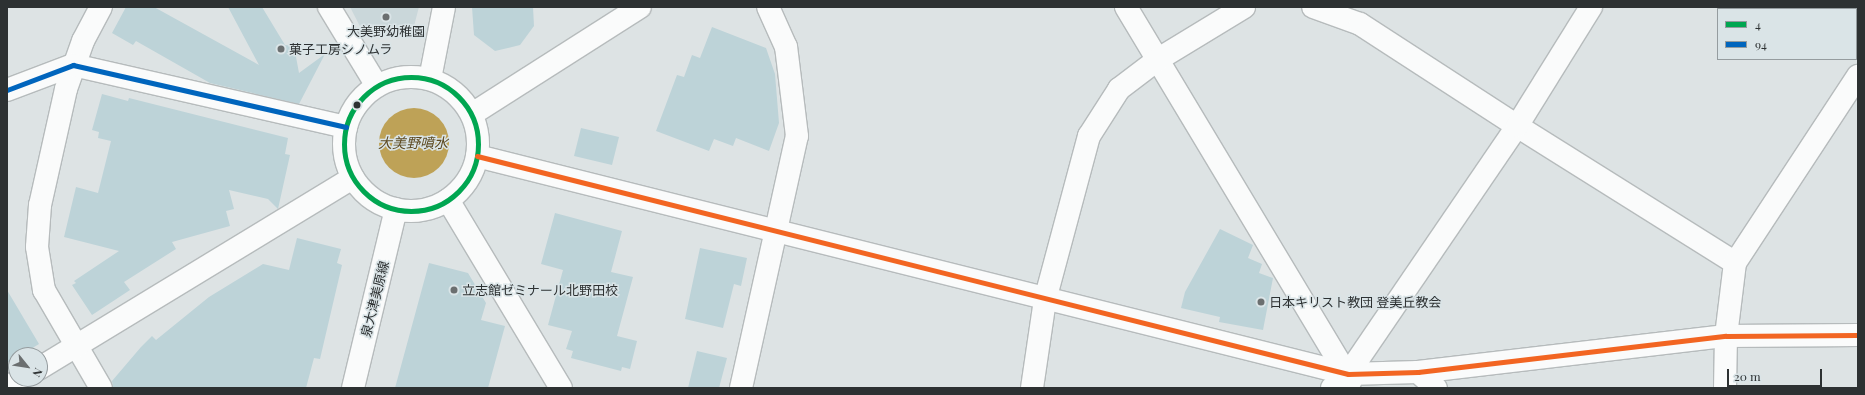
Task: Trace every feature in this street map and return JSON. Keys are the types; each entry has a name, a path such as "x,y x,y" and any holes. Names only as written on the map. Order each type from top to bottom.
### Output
{"street":[{"path":"101,7 73,65 40,205 37,247 44,290 101,388"},
{"path":"329,7 377,86"},
{"path":"430,79 444,7"},
{"path":"472,114 640,7"},
{"path":"741,388 797,136 786,47 768,7"},
{"path":"1126,7 1351,381"},
{"path":"1032,388 1045,300 1089,136 1119,89 1158,60 1244,7"},
{"path":"1313,7 1360,24 1517,126 1735,263"},
{"path":"1351,381 1517,126 1591,7"},
{"path":"7,90 73,65 346,127"},
{"path":"408,76 430,79 446,86 463,101 472,114 478,135 477,156 466,182 448,200 418,211 396,209 376,202 361,189 353,178 345,156 346,127 357,104 377,86 408,76"},
{"path":"1725,388 1726,336 1735,263 1858,76"},
{"path":"477,156 777,231 1351,381"},
{"path":"48,363 353,178"},
{"path":"448,200 560,388"},
{"name":"泉大津美原線","path":"353,388 396,209"},
{"path":"1332,388 1351,381 1418,372 1726,336 1858,335"},
{"path":"1418,372 1436,388"}],"shaded area":[{"name":"大美野幼稚園","path":"350,7 419,7 414,26 390,28 365,36"}],"water":[{"name":"大美野噴水","path":"414,108 427,111 439,118 446,130 449,143 446,156 439,168 427,175 414,178 401,175 389,168 382,156 379,143 382,130 389,118 401,111"}],"building":[{"path":"126,7 154,7 259,65 228,7 262,7 285,45 294,46 299,73 325,54 299,104 210,83 136,41 133,45 112,33"},
{"path":"472,7 533,7 534,26 520,45 495,51 474,35"},
{"path":"712,27 766,48 775,74 779,123 769,151 736,138 733,146 714,139 709,151 656,131 677,75 684,77 692,55 700,58"},
{"path":"102,94 128,101 129,98 288,138 285,154 290,155 278,209 268,199 229,190 234,209 226,211 230,226 172,242 176,249 124,282 130,290 92,315 72,285 76,283 74,281 119,251 64,237 76,187 98,193 111,141 98,138 99,132 92,130"},
{"path":"581,128 619,137 612,165 574,156"},
{"path":"555,213 622,231 611,272 633,277 617,336 637,341 630,369 622,367 621,371 571,358 573,351 566,349 572,331 548,325 563,270 541,264"},
{"path":"1220,229 1253,245 1248,258 1262,264 1259,273 1273,278 1263,330 1219,322 1220,317 1181,308 1185,292"},
{"path":"297,238 341,249 337,263 342,265 320,359 314,358 306,388 113,388 112,381 152,336 156,340 209,297 263,264 289,270"},
{"path":"700,248 747,258 741,286 734,284 723,328 685,319"},
{"path":"429,263 468,273 486,303 481,320 505,326 488,388 395,388"},
{"path":"7,290 39,344 34,347 8,347 7,363"},
{"path":"697,351 727,358 719,388 688,388"}],"transit line":[{"name":"94","path":"7,90 73,65 346,127"},
{"name":"4","path":"418,77 443,85 463,102 473,118 477,131 478,144 477,157 473,170 467,181 453,196 437,206 424,210 404,211 379,203 359,186 349,170 345,157 344,137 352,112 369,92 385,82 398,78 418,77"},
{"path":"477,156 1348,374 1418,372 1726,336 1858,335"}],"place":[{"name":"大美野幼稚園","path":"386,17"},
{"name":"菓子工房シノムラ","path":"281,49"},
{"name":"立志館ゼミナール北野田校","path":"454,290"},
{"name":"日本キリスト教団 登美丘教会","path":"1261,302"}]}
